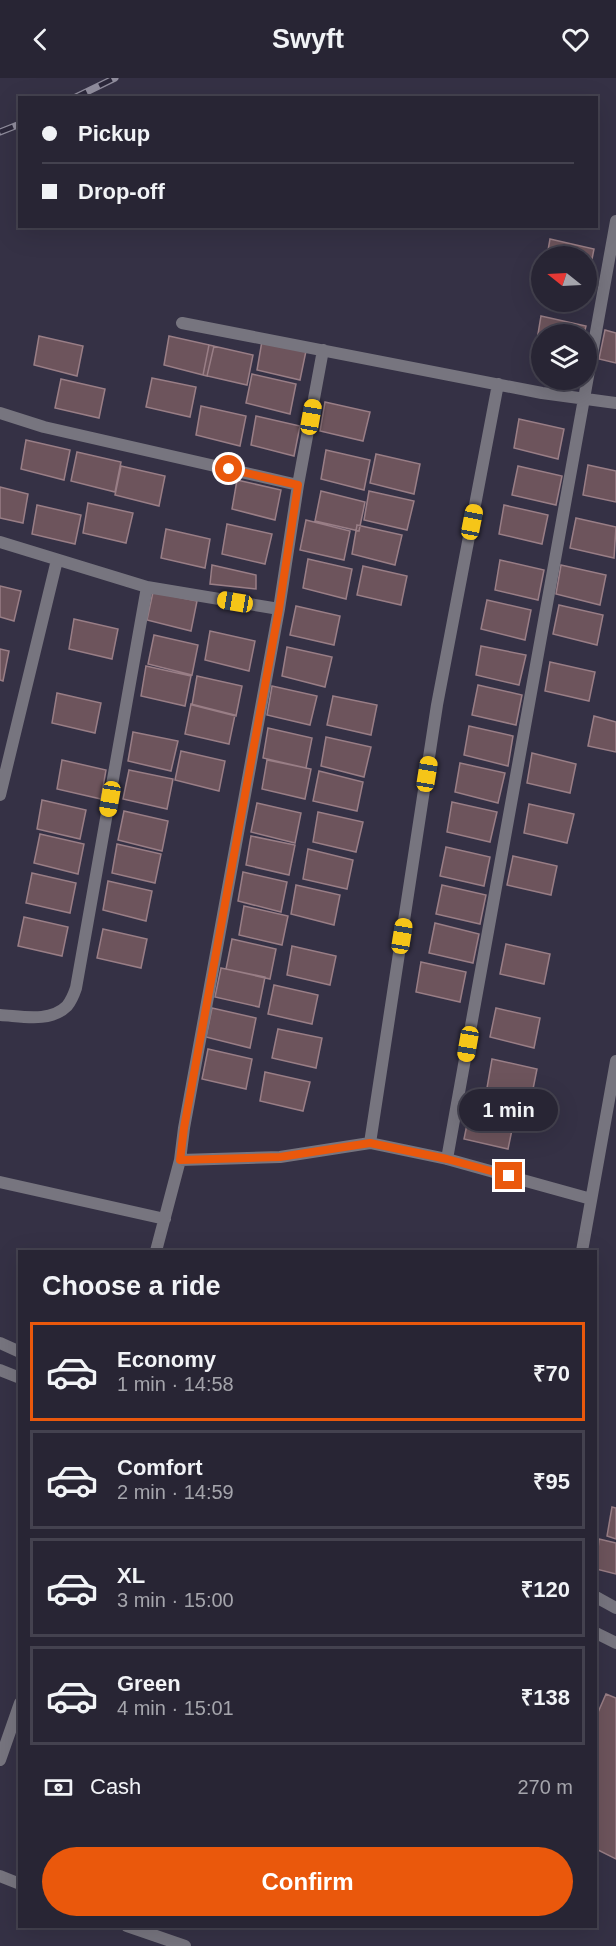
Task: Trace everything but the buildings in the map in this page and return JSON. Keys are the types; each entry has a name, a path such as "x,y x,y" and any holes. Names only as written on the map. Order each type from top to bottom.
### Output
{"street":[{"path":"447,1159 616,221"},
{"path":"182,323 542,393 616,403"},
{"path":"156,1250 180,1160 323,350"},
{"path":"370,1143 437,705 498,384"},
{"path":"0,413 44,427 298,485"},
{"path":"0,542 147,587 279,609"},
{"path":"0,795 57,560"},
{"path":"0,1015 34,1017 54,1015 68,1005 76,988 147,587"},
{"path":"582,1250 616,1061"},
{"path":"180,1160 280,1157 370,1143 447,1159 591,1199"},
{"path":"0,1182 165,1219"},
{"path":"0,1343 18,1351"},
{"path":"0,1370 18,1377"},
{"path":"597,1598 616,1608"},
{"path":"597,1634 616,1643"},
{"path":"0,1760 18,1709"},
{"path":"0,1876 18,1883"},
{"path":"133,1928 185,1946"}],"railway":[{"path":"78,96 115,78"},
{"path":"0,132 18,125"}],"route":[{"path":"229,469 298,485 279,609 180,1160 280,1157 370,1143 447,1159 509,1176"}]}
